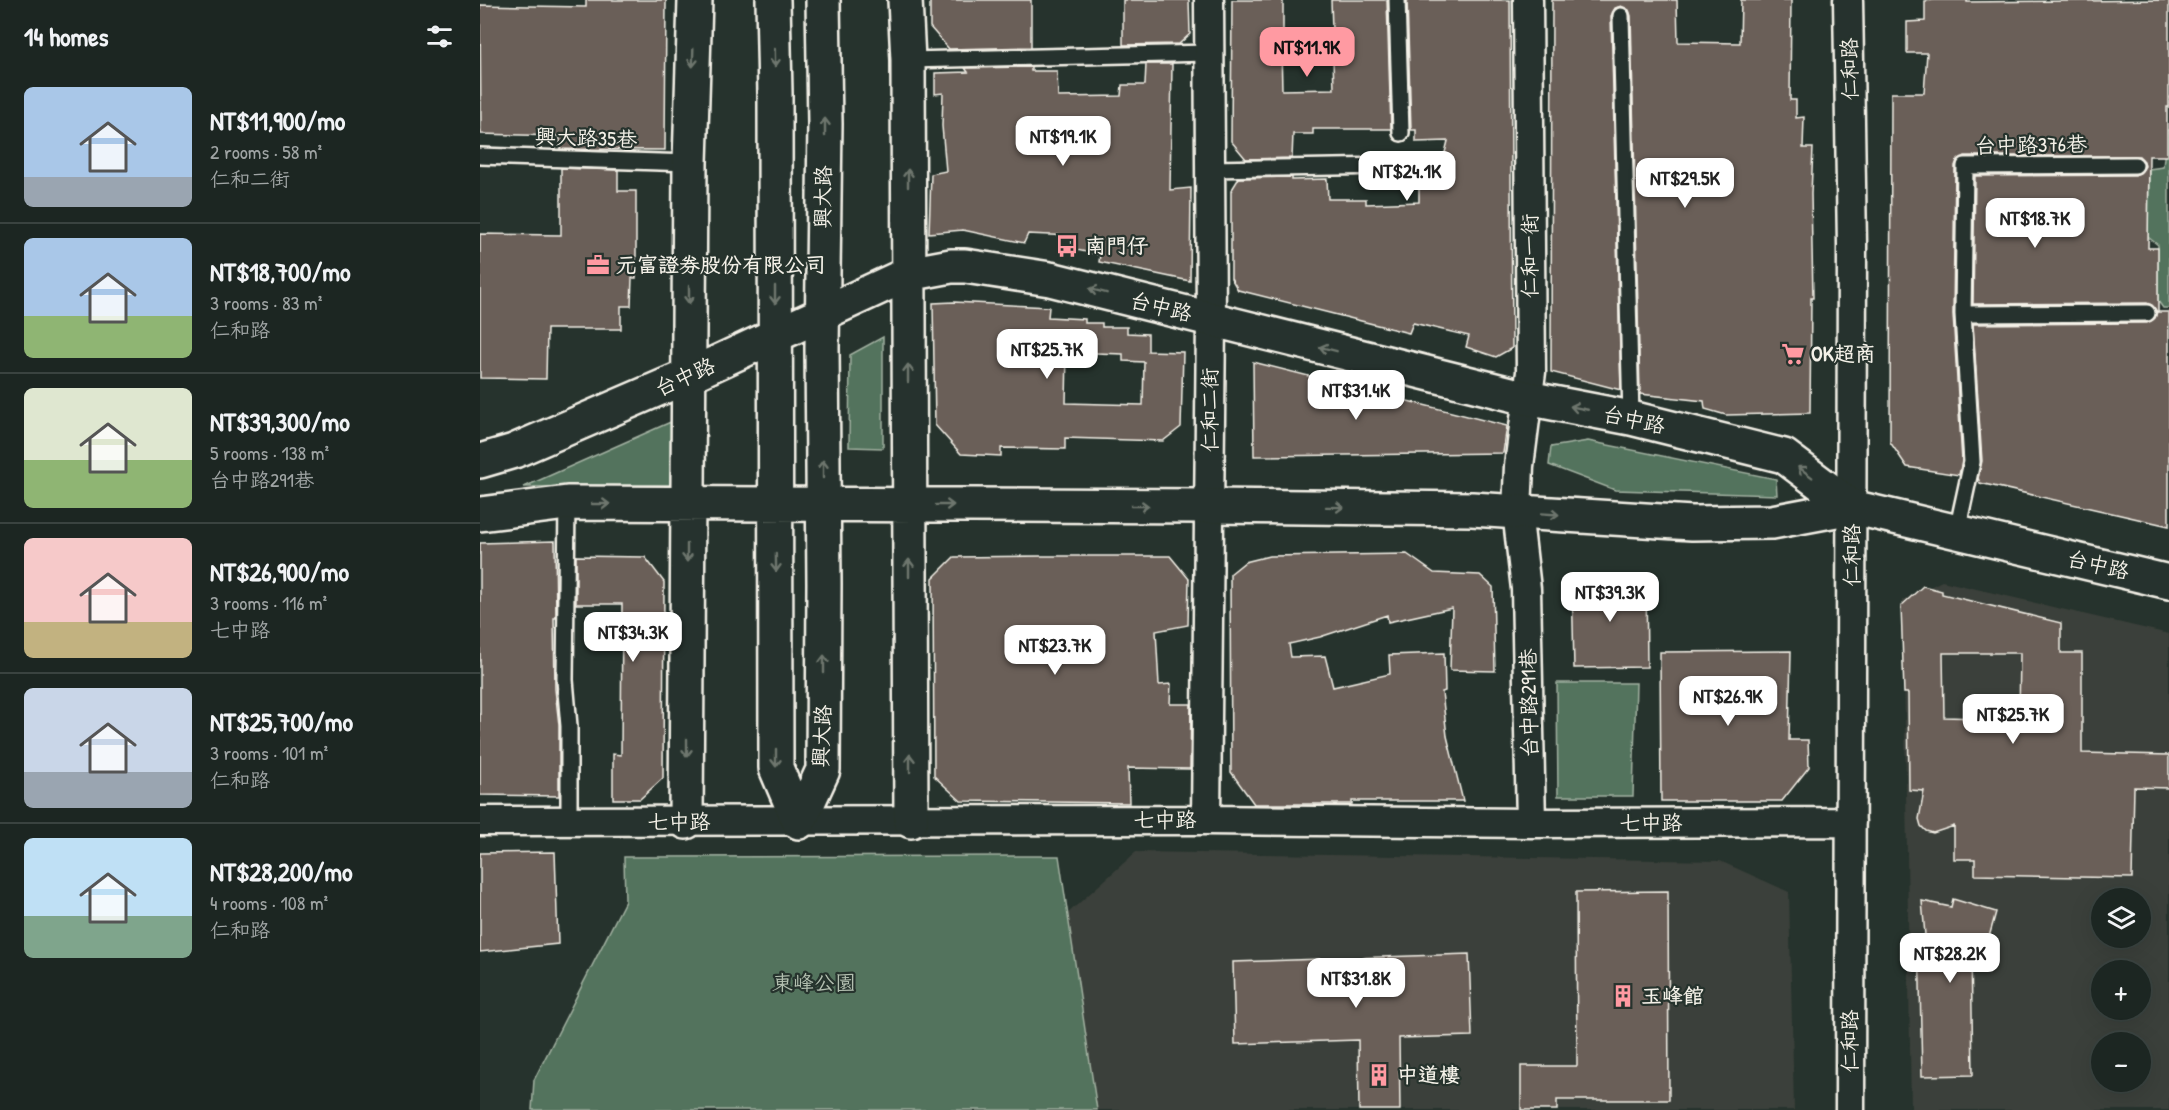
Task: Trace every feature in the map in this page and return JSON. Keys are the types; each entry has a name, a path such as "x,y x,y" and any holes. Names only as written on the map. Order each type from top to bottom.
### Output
{"street":[{"path":"686,822 690,163 695,0"},
{"name":"興大路","path":"773,0 776,768 799,822"},
{"name":"興大路","path":"799,822 824,770 822,314 825,124 823,0"},
{"path":"905,0 908,60 911,821"},
{"name":"仁和二街","path":"1206,820 1211,319 1209,0"},
{"name":"仁和一街","path":"1517,512 1519,466 1531,372 1528,0"},
{"name":"仁和路","path":"1848,0 1852,245 1850,1110"},
{"name":"台中路","path":"480,461 514,451 688,376 908,274 951,266 985,268 1050,279 1527,398 1631,418 1784,456 1852,507"},
{"name":"台中路","path":"480,514 567,503 1209,506 1472,509 1692,523 1772,522 1852,507 2169,582"},
{"name":"台中路291巷","path":"1517,512 1526,590 1531,823"},
{"name":"七中路","path":"480,821 1851,822"}],"lane":[{"path":"1397,0 1401,133"},
{"path":"1621,16 1631,418"},
{"path":"908,60 1209,53"},
{"name":"興大路35巷","path":"480,156 690,163"},
{"name":"台中路376巷","path":"1956,531 1972,462 1963,314 1965,166 2135,165"},
{"path":"1211,169 1391,166"},
{"path":"1963,314 2147,313"},
{"path":"567,503 565,680 569,822"}],"shaded area":[{"path":"1942,581 2169,634 2169,1110 1911,1110 1903,600"},
{"path":"1136,852 1720,861 1789,892 1794,1110 1097,1110 1067,914"}],"green space":[{"path":"2167,130 2169,130 2169,308 2163,308 2158,301 2158,245 2148,237 2149,169 2163,167"},
{"path":"883,337 883,448 849,447 850,355"},
{"path":"673,421 674,485 524,487"},
{"path":"1588,441 1776,479 1777,495 1615,490 1549,465 1551,447"},
{"path":"1557,683 1636,683 1633,796 1558,796"},
{"name":"東峰公園","path":"1059,856 1097,1110 532,1110 534,1080 625,901 624,857"}],"building":[{"path":"586,0 666,0 665,150 560,149 560,136 481,134 480,5 586,7"},
{"path":"930,0 1031,0 1031,47 949,49 930,27"},
{"path":"1123,0 1189,0 1190,34 1179,44 1123,45"},
{"path":"1232,0 1283,0 1282,90 1334,89 1331,0 1387,0 1391,129 1313,129 1313,134 1293,134 1292,158 1246,159 1231,141"},
{"path":"1407,0 1510,0 1512,348 1496,357 1466,347 1469,336 1413,323 1409,333 1238,290 1231,278 1231,191 1239,178 1327,179 1328,199 1366,199 1366,204 1419,202 1419,184 1437,184 1448,141 1416,142 1416,130 1411,130"},
{"path":"1552,0 1677,0 1678,42 1740,43 1741,0 1791,0 1790,100 1796,100 1796,118 1804,117 1803,148 1813,148 1810,413 1726,415 1705,409 1704,401 1640,394 1631,16 1629,10 1621,6 1615,8 1611,16 1621,390 1551,372"},
{"path":"1967,0 1967,2 2169,0 2167,156 2149,156 2148,248 2158,248 2158,312 2169,312 2169,526 1980,483 1978,478 1982,461 1973,324 2147,323 2155,318 2157,312 2152,305 2147,303 1973,304 1975,176 2135,175 2140,173 2145,166 2139,156 1965,156 1957,161 1955,166 1953,314 1962,461 1959,475 1907,467 1890,442 1891,93 1924,93 1927,53 1907,53 1907,22 1925,21 1925,1"},
{"path":"1146,64 1172,64 1170,190 1191,188 1190,281 1099,262 1100,255 1072,249 1072,236 1028,234 1024,243 963,230 929,233 931,174 946,171 942,126 943,93 935,94 935,73 968,72 965,68 1031,67 1031,71 1057,71 1058,97 1121,96 1122,85 1145,85"},
{"path":"561,168 618,170 618,191 636,191 636,278 632,278 631,306 621,306 621,329 547,329 546,379 480,378 480,234 561,235"},
{"path":"933,303 1049,307 1048,317 1085,319 1085,323 1102,323 1102,327 1127,327 1127,333 1148,334 1148,351 1183,352 1181,427 1163,441 1065,438 1065,449 1001,448 1001,456 961,454 935,425","holes":["1067,352 1123,354 1123,361 1144,362 1143,405 1066,403"]},
{"path":"1253,362 1507,426 1503,453 1254,456"},
{"path":"555,541 555,689 559,725 559,796 480,795 480,543"},
{"path":"1407,554 1434,573 1480,575 1493,587 1495,671 1450,670 1452,608 1388,622 1387,615 1320,637 1289,644 1291,657 1325,656 1333,687 1390,674 1389,655 1444,653 1445,691 1442,692 1447,736 1463,801 1254,804 1231,772 1230,574 1245,562 1269,556"},
{"path":"576,556 645,557 664,582 663,778 640,799 613,799 613,754 621,755 622,604 576,604"},
{"path":"1170,556 1189,579 1188,625 1156,631 1159,685 1171,684 1170,704 1191,704 1190,769 1128,768 1129,803 961,801 934,776 933,578 954,557"},
{"path":"1572,579 1646,579 1647,667 1574,668"},
{"path":"1923,586 1942,591 1942,594 2061,623 2061,653 2082,653 2082,753 2169,755 2169,788 2134,787 2132,878 1975,875 1975,859 1954,859 1954,826 1933,833 1921,826 1919,819 1924,791 1909,790 1908,693 1904,693 1901,606","holes":["1943,653 2020,653 2019,719 1944,717"]},
{"path":"1791,651 1789,740 1808,740 1809,767 1782,801 1661,801 1660,652"},
{"path":"555,852 558,944 480,952 480,853"},
{"name":"玉峰館","path":"1668,891 1669,1100 1557,1100 1557,1110 1521,1110 1521,1066 1577,1066 1576,892"},
{"path":"1953,899 1996,912 1984,955 1971,951 1973,1075 1922,1076 1919,937 1925,935 1922,901 1951,907"},
{"path":"1469,954 1472,1036 1399,1038 1400,1110 1359,1110 1358,1040 1235,1044 1233,962"}],"place":[{"name":"南門仔","path":"1067,246"},
{"name":"元富證券股份有限公司","path":"598,265"},
{"name":"OK超商","path":"1793,354"},
{"name":"玉峰館","path":"1623,996"},
{"name":"中道樓","path":"1379,1075"}]}
